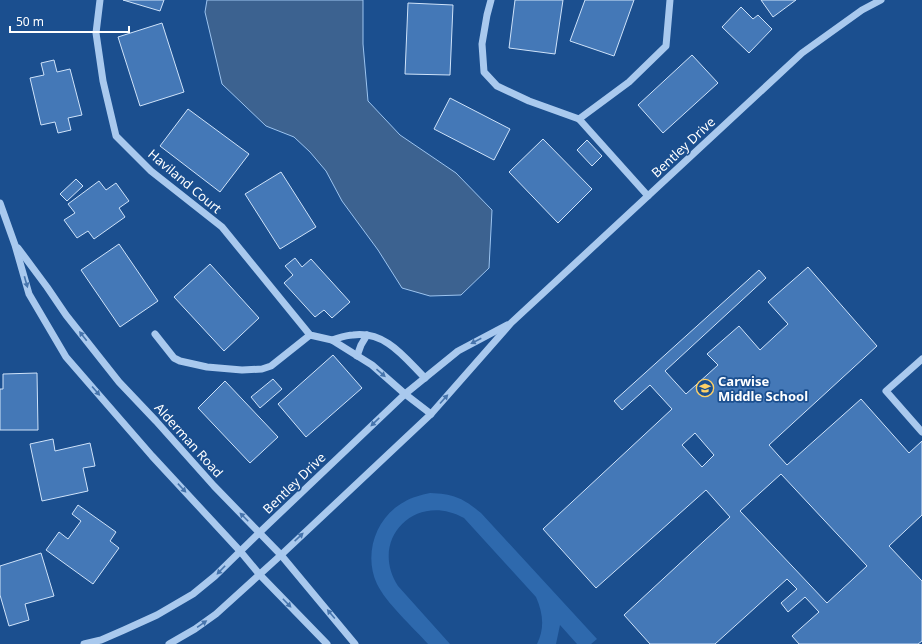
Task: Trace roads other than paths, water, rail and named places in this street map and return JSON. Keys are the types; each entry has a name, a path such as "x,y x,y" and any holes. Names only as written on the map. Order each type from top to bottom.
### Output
{"street":[{"name":"Haviland Court","path":"100,0 96,33 103,81 116,136 151,171 222,227 310,334"},
{"path":"491,0 482,44 484,72 496,86 530,101 579,119 648,196"},
{"path":"579,119 629,82 666,46 670,0"},
{"name":"Bentley Drive","path":"169,644 216,614 260,575 431,414 511,324 802,52 862,10 881,0"},
{"name":"Alderman Road","path":"0,203 15,245 29,294 66,357 152,456 240,551 260,575 327,644"},
{"name":"Alderman Road","path":"15,245 66,314 120,382 214,486 281,555 356,644"},
{"name":"Bentley Drive","path":"84,644 101,640 157,615 193,594 210,581 405,394 458,351 511,324"},
{"path":"155,334 174,358 180,361 212,368 242,370 262,369 271,366 310,334 332,340 372,365 405,394 431,414"},
{"path":"332,340 353,334 373,335 391,344 425,378"},
{"path":"357,356 367,335"},
{"path":"921,363 886,392 922,432"}],"place":[{"name":"Carwise Middle School","path":"705,388"}]}
